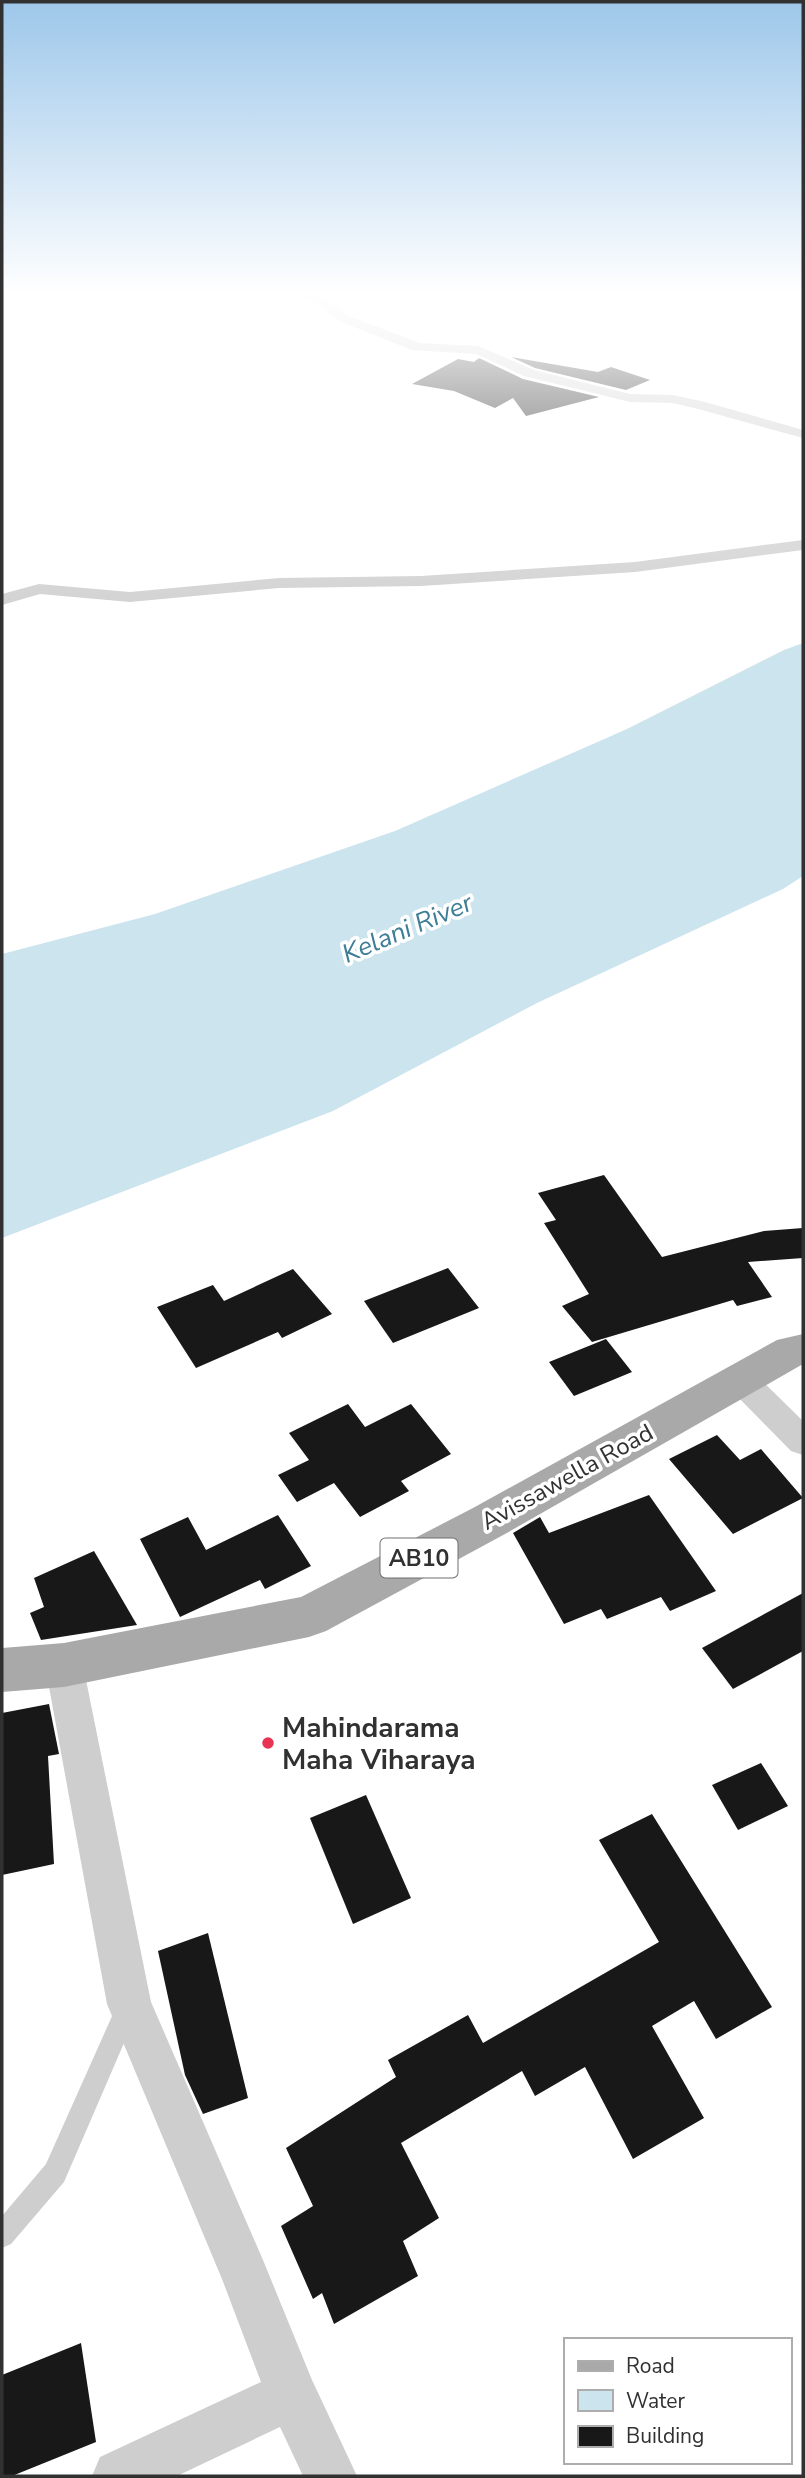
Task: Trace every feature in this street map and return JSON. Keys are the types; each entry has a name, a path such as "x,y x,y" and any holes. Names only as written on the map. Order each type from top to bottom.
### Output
{"main road":[{"name":"Avissawella Road","path":"2,1670 64,1665 309,1616 489,1521 792,1351 803,1349"}],"street":[{"path":"711,408 803,434"},
{"path":"2,600 39,589 130,597 279,583 421,581 635,567 803,545"},
{"path":"741,1380 803,1442"},
{"path":"64,1665 129,2004 246,2277 292,2395 331,2476"},
{"path":"119,2476 292,2395"}],"lane":[{"path":"2,2235 55,2173 129,2004"}],"water":[{"name":"Kelani River","path":"803,643 803,876 783,889 537,1003 333,1111 2,1238 2,954 155,914 395,831 627,729"}],"building":[{"path":"520,408 558,408 526,416"},
{"path":"604,1175 662,1257 764,1231 803,1228 803,1258 748,1262 772,1297 737,1306 733,1300 592,1342 562,1306 589,1294 544,1223 556,1220 538,1193"},
{"path":"448,1268 479,1308 393,1343 364,1301"},
{"path":"293,1269 332,1314 282,1338 278,1332 196,1368 157,1307 213,1285 224,1301"},
{"path":"606,1339 632,1372 574,1396 549,1362"},
{"path":"348,1404 365,1427 411,1404 451,1454 401,1481 409,1491 360,1517 334,1483 297,1502 278,1475 309,1460 289,1433"},
{"path":"717,1435 740,1460 761,1449 803,1498 733,1534 669,1459"},
{"path":"649,1495 716,1591 670,1611 661,1597 607,1619 601,1609 564,1624 513,1533 540,1517 549,1533"},
{"path":"278,1515 311,1566 265,1589 260,1580 180,1617 140,1539 188,1517 206,1550"},
{"path":"94,1551 137,1625 41,1640 30,1613 44,1607 34,1578"},
{"path":"803,1593 803,1651 733,1689 702,1648"},
{"path":"49,1704 59,1754 48,1756 54,1864 2,1875 2,1713"},
{"path":"761,1763 788,1806 738,1830 712,1785"},
{"path":"366,1795 411,1898 353,1924 310,1818"},
{"path":"652,1814 772,2007 716,2039 694,2001 652,2026 704,2118 633,2159 585,2067 535,2096 522,2071 401,2143 439,2218 403,2241 418,2276 334,2324 322,2293 313,2299 281,2226 313,2206 286,2148 396,2077 388,2060 468,2015 483,2043 659,1942 599,1840"},
{"path":"208,1933 248,2098 203,2114 185,2075 158,1951"},
{"path":"81,2343 96,2442 12,2476 2,2476 2,2375"}],"place":[{"name":"Mahindarama Maha Viharaya","path":"268,1743"}]}
